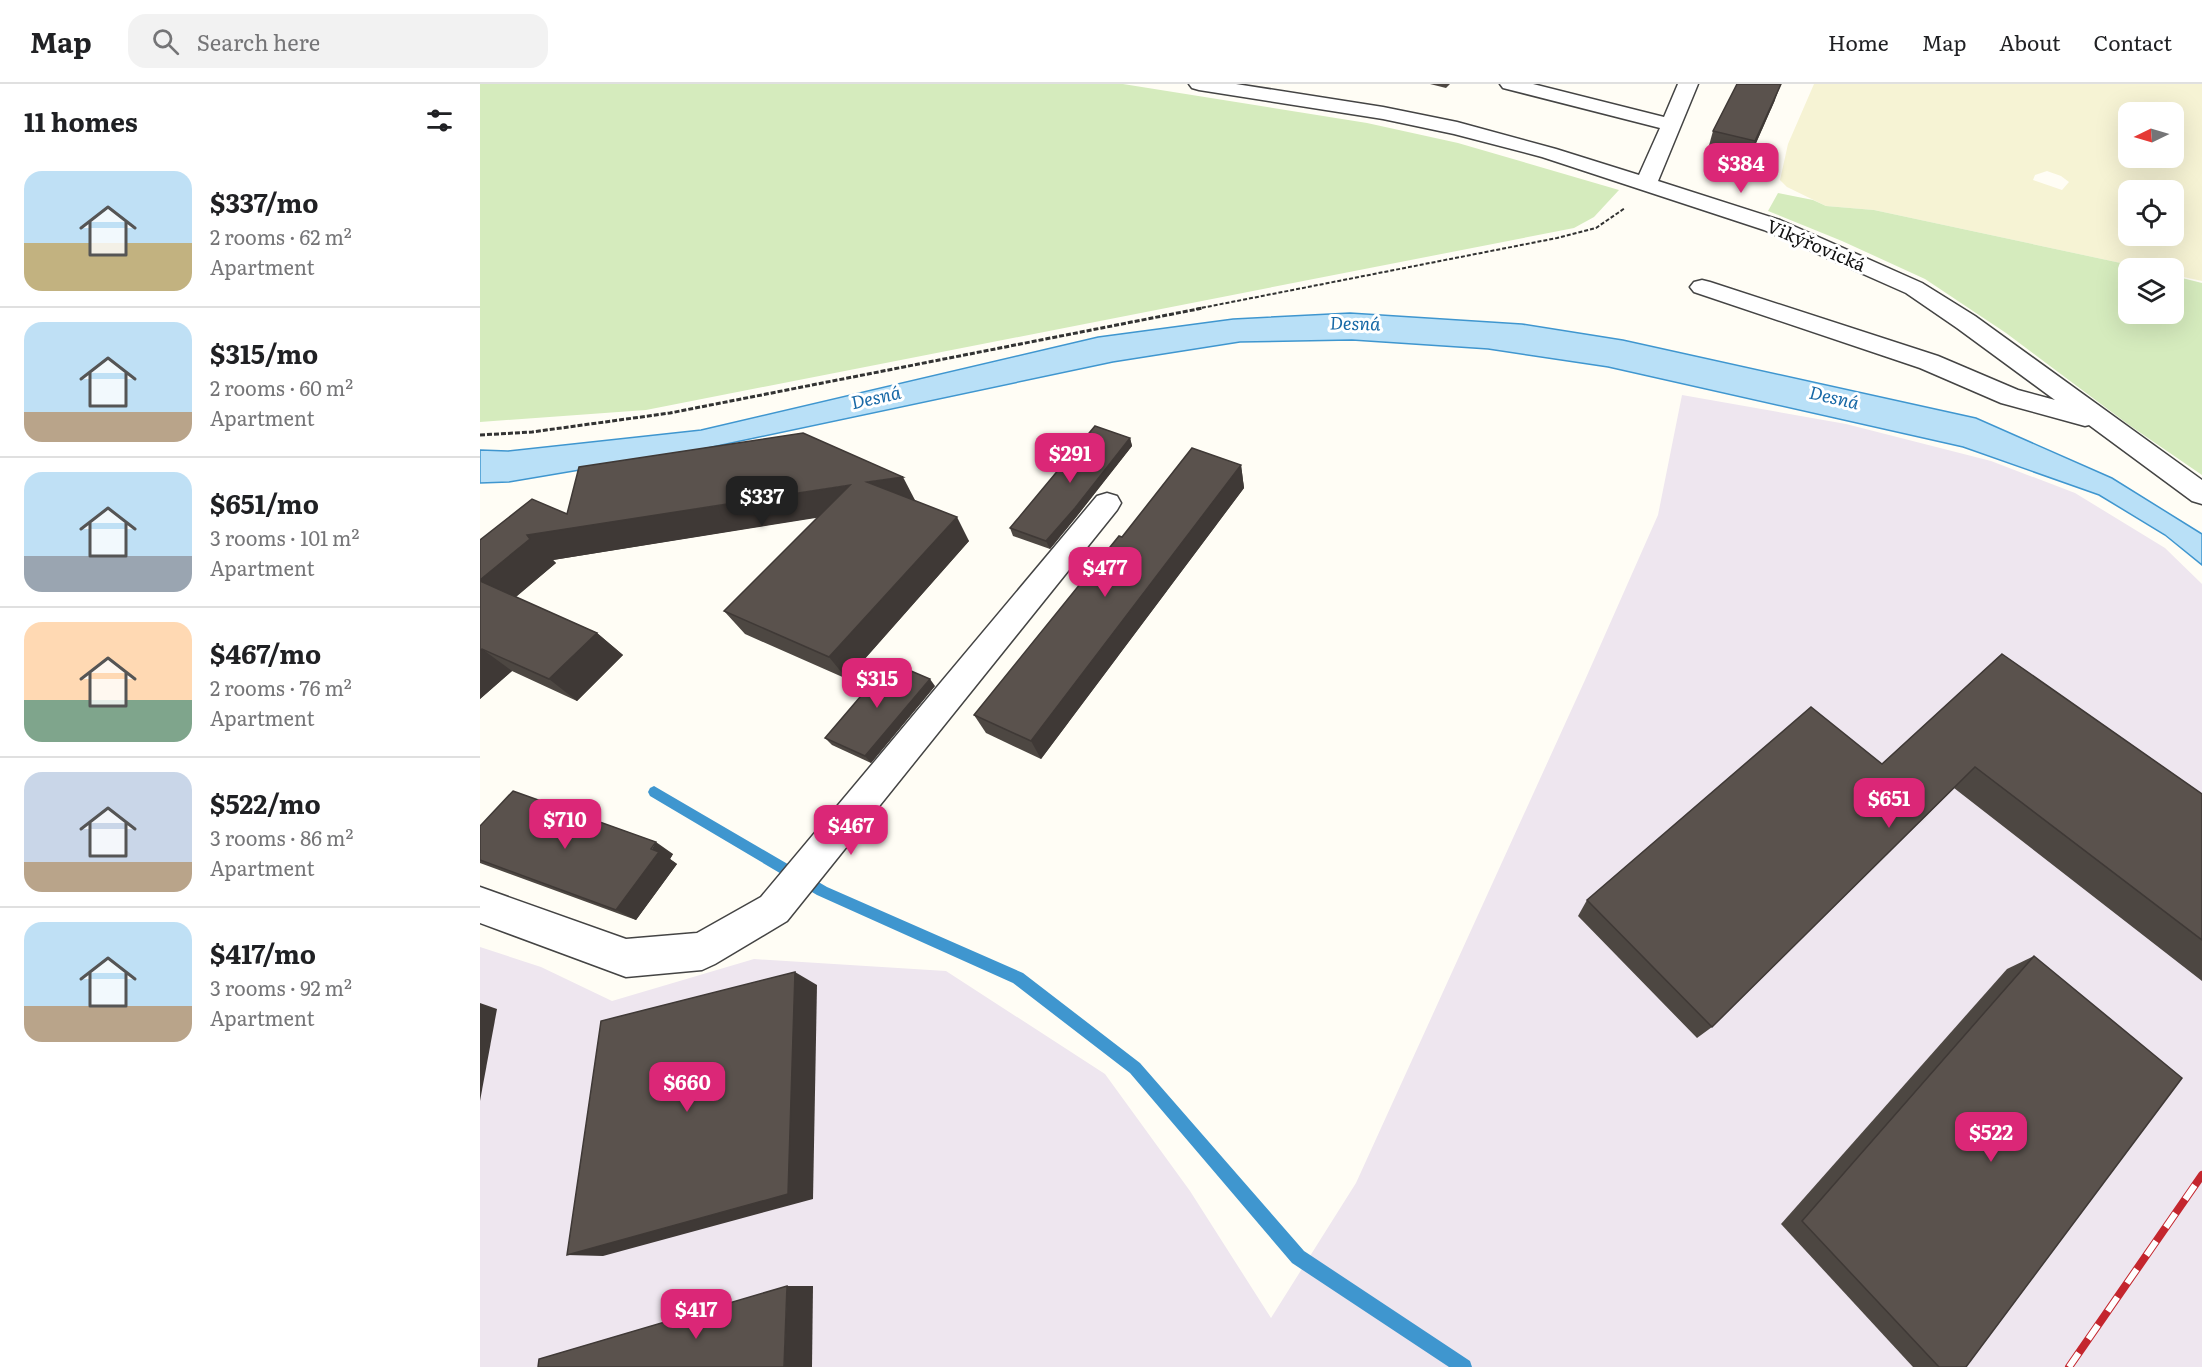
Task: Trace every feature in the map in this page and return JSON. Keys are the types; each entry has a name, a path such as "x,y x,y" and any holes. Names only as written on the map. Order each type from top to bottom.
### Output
{"street":[{"name":"Vikýřovická","path":"1199,84 1372,111 1457,128 1549,153 1772,225 1914,288 1966,322 2202,494"},
{"path":"1510,84 1670,124"},
{"path":"1646,185 1688,84"},
{"path":"1702,287 1929,362 2010,397 2104,423"},
{"path":"480,905 626,958 702,951 774,909 1107,503"}],"path":[{"path":"480,435 532,432 670,413 1580,233 1596,228 1619,214 1646,185"}],"shaded area":[{"path":"1814,84 2202,84 2202,281 2184,277 2184,258 2118,258 2118,262 1874,210 1826,206 1787,187 1780,180 1788,144","holes":["2047,171 2061,176 2069,182 2062,190 2033,180 2035,175"]},
{"path":"1682,395 1846,424 1991,461 2075,493 2165,548 2202,584 2202,1367 480,1367 480,947 541,967 612,1001 754,959 946,971 1105,1074 1190,1191 1271,1318 1356,1183 1585,680 1658,515"}],"green space":[{"path":"480,84 1123,84 1367,123 1458,143 1619,190 1594,217 1574,228 646,410 480,422"},
{"path":"1778,193 1813,200 1826,206 1874,210 2118,262 2118,324 2184,324 2184,278 2202,283 2202,475 2129,425 2006,333 1925,279 1842,241 1768,211"}],"water":[{"name":"Desná","path":"1350,313 1522,324 1623,340 1976,418 2112,478 2202,534 2202,565 2165,535 2099,495 1963,447 1608,367 1488,349 1352,340 1240,342 1113,362 698,450 509,482 480,483 480,450 508,451 701,430 1098,337 1233,319"}],"building":[{"path":"1737,84 1781,84 1755,141 1713,131"},
{"path":"1095,426 1130,438 1075,508 1046,541 1010,528"},
{"path":"803,433 903,477 867,482 957,517 829,657 724,611 850,485 527,535 530,539 480,580 480,540 532,499 567,514 579,467"},
{"path":"1192,448 1241,465 1031,741 974,715 1119,536 1122,537"},
{"path":"480,581 597,633 549,679 480,650"},
{"path":"2002,654 2202,794 2202,940 1975,767 1712,1027 1587,900 1811,707 1882,764"},
{"path":"890,662 930,679 865,756 825,738"},
{"path":"513,791 656,842 651,849 659,852 616,910 480,860 480,826"},
{"path":"2034,956 2182,1078 1966,1367 1939,1367 1802,1221"},
{"path":"795,972 788,1194 567,1255 601,1021"},
{"path":"787,1286 784,1367 538,1367 539,1359"}],"waterway":[{"path":"654,792 822,891 1018,978 1135,1068 1298,1257 1464,1367"}],"railway":[{"path":"2069,1367 2202,1175"}]}
